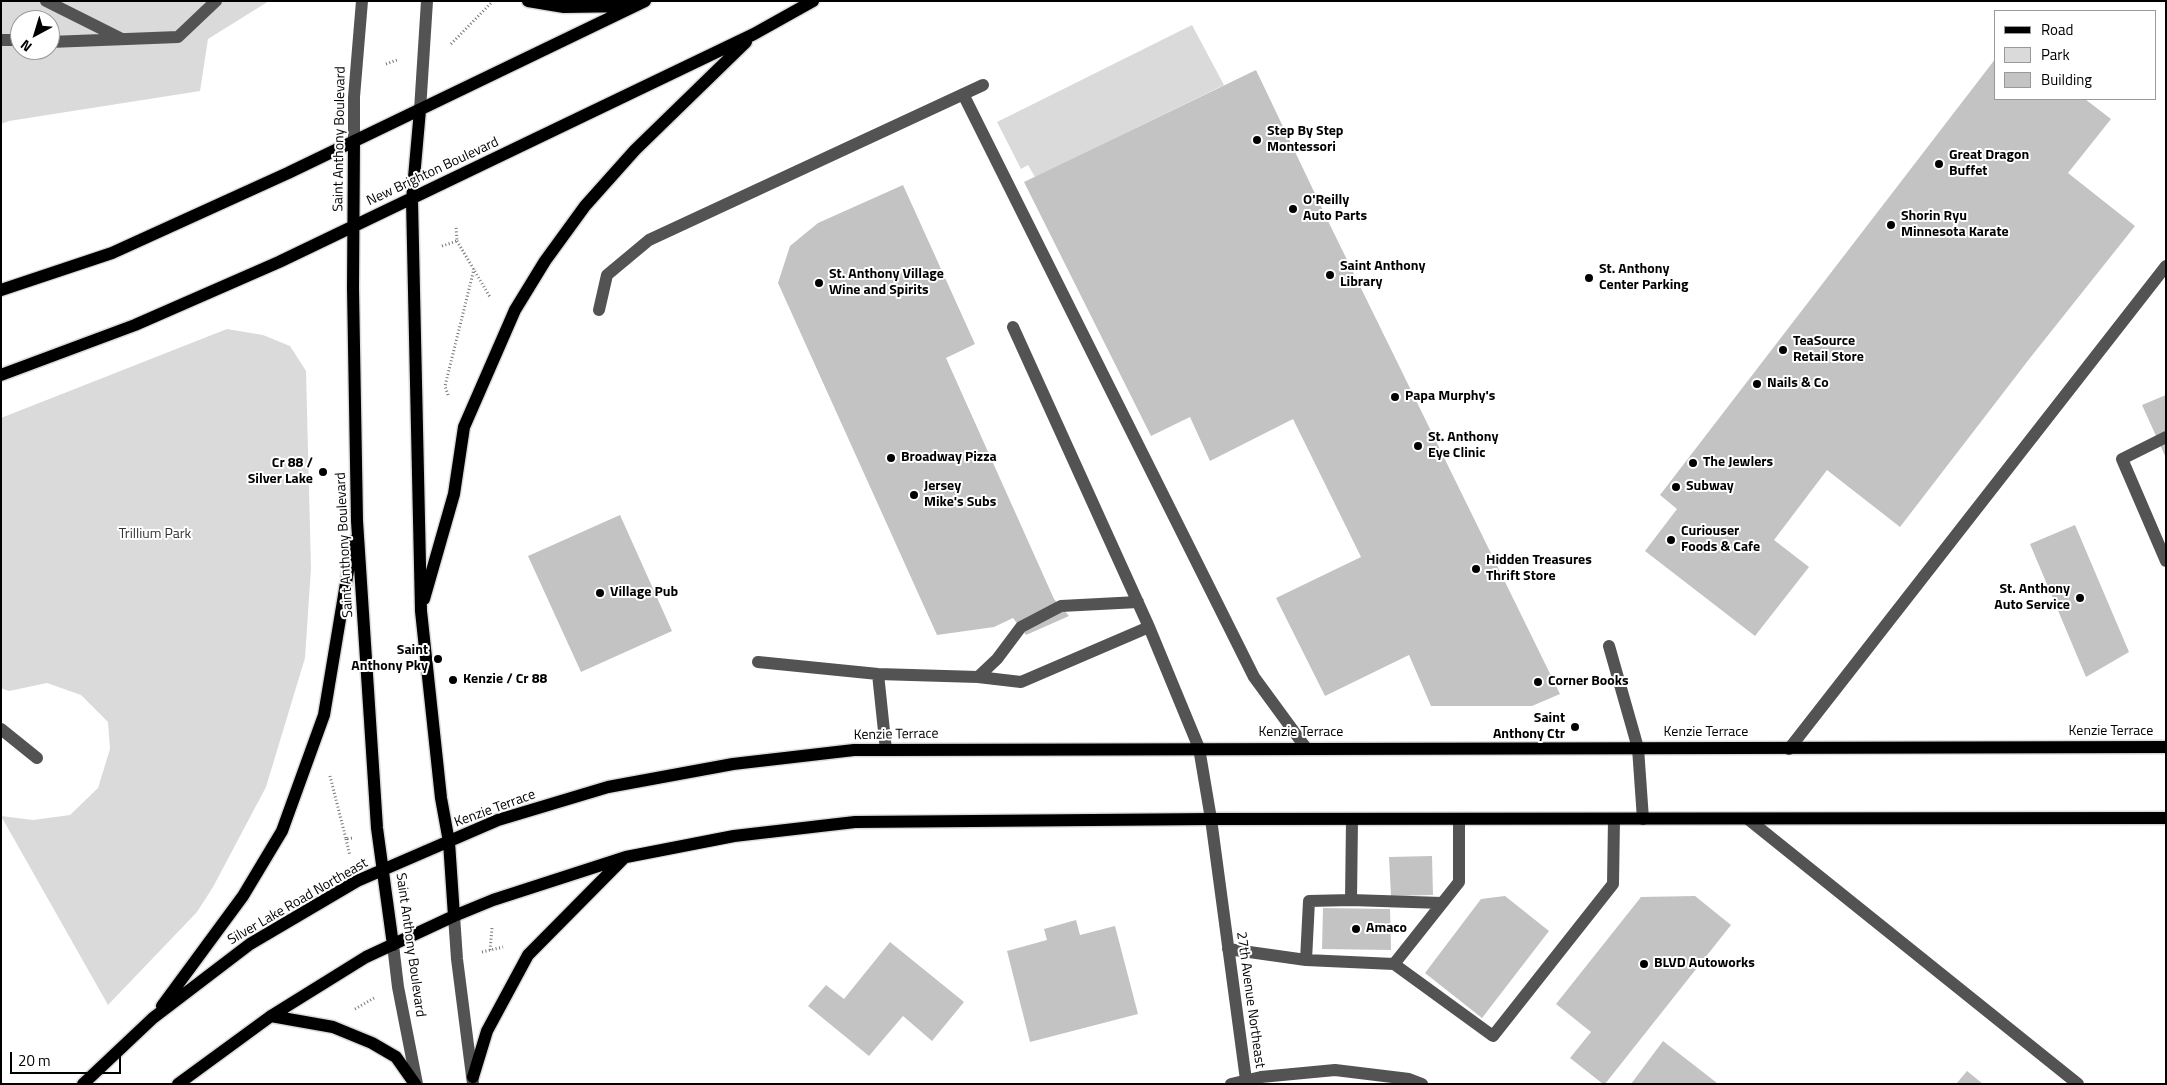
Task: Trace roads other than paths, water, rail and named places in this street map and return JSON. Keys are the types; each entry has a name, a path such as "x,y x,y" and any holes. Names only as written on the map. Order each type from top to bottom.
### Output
{"main road":[{"path":"528,1 564,7 641,4"},
{"name":"New Brighton Boulevard","path":"1,375 135,325 279,262 412,200 754,34 814,1"},
{"path":"1,290 112,253 420,110 641,4"},
{"path":"421,610 454,494 464,427 515,310 545,261 585,206 635,150 754,34"},
{"path":"420,110 412,200 421,610 441,798 449,842 454,916"},
{"name":"Saint Anthony Boulevard","path":"354,141 353,226 357,521 377,828 393,945"},
{"path":"153,1018 243,896 282,831 324,715 357,521"},
{"name":"Kenzie Terrace","path":"449,842 498,820 608,787 733,764 854,750 2166,747"},
{"path":"178,1084 271,1016 366,957 454,916 493,900 626,857 734,836 855,822 2166,818"},
{"name":"Silver Lake Road Northeast","path":"84,1084 153,1018 250,944 357,881 449,842"},
{"path":"473,1081 487,1031 528,955 626,857"},
{"path":"271,1016 333,1027 372,1043 396,1058 416,1084"}],"street":[{"path":"46,1 123,39"},
{"path":"60,42 178,37 216,1"},
{"name":"Saint Anthony Boulevard","path":"354,141 354,98 362,1"},
{"path":"420,110 427,1"},
{"path":"599,310 607,275 649,240 983,85"},
{"path":"963,94 1254,677 1306,748"},
{"path":"1789,749 2166,266"},
{"name":"27th Avenue Northeast","path":"1013,327 1138,602 1199,748 1211,820 1246,1080 1335,1070 1410,1079 1422,1084"},
{"path":"2166,437 2122,459 2166,561"},
{"path":"978,677 997,659 1020,627 1062,606 1138,602"},
{"path":"758,662 878,674 978,677 1021,682 1149,627"},
{"path":"1609,646 1638,748 1643,819"},
{"path":"878,674 886,750"},
{"path":"1,730 37,758"},
{"path":"1228,949 1306,960 1394,964 1492,1036 1613,884 1614,819"},
{"path":"1748,819 2078,1084"},
{"path":"1351,900 1352,820"},
{"path":"1394,964 1459,882 1459,820"},
{"path":"1306,960 1310,901 1351,900 1442,903"},
{"path":"454,916 457,959 473,1081"},
{"name":"Saint Anthony Boulevard","path":"393,945 398,987 416,1084"},
{"path":"1335,1070 1336,1084"},
{"path":"1231,1084 1246,1080"}],"place":[{"name":"Step By Step Montessori","path":"1257,140"},
{"name":"Great Dragon Buffet","path":"1939,164"},
{"name":"O'Reilly Auto Parts","path":"1293,209"},
{"name":"Shorin Ryu Minnesota Karate","path":"1891,225"},
{"name":"Saint Anthony Library","path":"1330,275"},
{"name":"St. Anthony Center Parking","path":"1589,278"},
{"name":"St. Anthony Village Wine and Spirits","path":"819,283"},
{"name":"TeaSource Retail Store","path":"1783,350"},
{"name":"Nails & Co","path":"1757,384"},
{"name":"Papa Murphy's","path":"1395,397"},
{"name":"St. Anthony Eye Clinic","path":"1418,446"},
{"name":"Broadway Pizza","path":"891,458"},
{"name":"The Jewlers","path":"1693,463"},
{"name":"Cr 88 / Silver Lake","path":"323,472"},
{"name":"Subway","path":"1676,487"},
{"name":"Jersey Mike's Subs","path":"914,495"},
{"name":"Curiouser Foods & Cafe","path":"1671,540"},
{"name":"Hidden Treasures Thrift Store","path":"1476,569"},
{"name":"Village Pub","path":"600,593"},
{"name":"St. Anthony Auto Service","path":"2080,598"},
{"name":"Saint Anthony Pky","path":"438,659"},
{"name":"Kenzie / Cr 88","path":"453,680"},
{"name":"Corner Books","path":"1538,682"},
{"name":"Saint Anthony Ctr","path":"1575,727"},
{"name":"Amaco","path":"1356,929"},
{"name":"BLVD Autoworks","path":"1644,964"}],"park label":[{"name":"Trillium Park","path":"155,535"}]}
